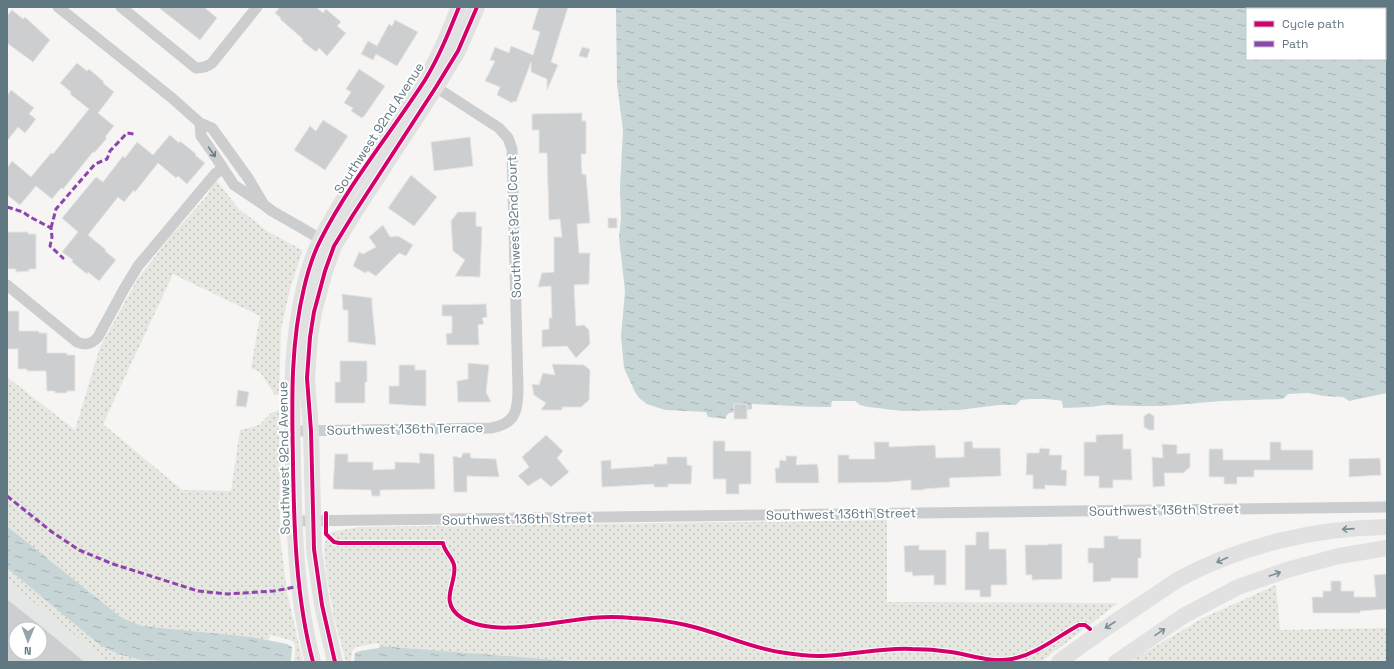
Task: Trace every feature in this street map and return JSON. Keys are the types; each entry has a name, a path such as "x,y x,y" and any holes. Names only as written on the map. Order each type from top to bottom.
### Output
{"street":[{"path":"58,7 172,98 200,123 212,128 248,178 264,205"},
{"path":"121,7 196,68 201,68 212,63 257,7"},
{"name":"Southwest 92nd Avenue","path":"431,83 444,44 459,7"},
{"name":"Southwest 92nd Avenue","path":"313,662 307,640 294,521 292,373 295,332 308,270 327,243 353,215 431,83 458,51 477,7"},
{"name":"Southwest 92nd Court","path":"431,83 499,128 508,138 512,149 518,389 517,407 513,417"},
{"path":"200,123 201,136 234,185 272,211 327,243"},
{"path":"7,285 77,342 90,344 98,337 138,266 215,174 223,168"},
{"name":"Southwest 92nd Avenue","path":"327,243 325,271 314,312 310,337 307,378 311,431 314,549 324,618 335,662"},
{"name":"Southwest 136th Terrace","path":"293,431 492,428 506,424 513,417"},
{"name":"Southwest 136th Street","path":"294,521 313,522 1387,506"},
{"path":"1059,662 1099,632 1179,580 1233,555 1291,538 1337,530 1387,527"},
{"path":"1116,662 1185,615 1238,587 1290,569 1339,556 1387,548"}],"shaded area":[{"path":"215,179 239,209 267,231 302,250 290,289 281,329 279,395 275,395 260,372 251,368 260,316 173,274 103,424 182,490 231,491 240,430 259,425 271,413 279,410 280,536 287,592 303,662 294,662 295,644 290,640 271,635 268,640 252,637 142,626 122,618 7,526 7,377 75,430 100,347 137,280 170,237 207,196"},
{"path":"887,520 887,602 1118,603 1041,662 584,662 380,646 378,643 356,647 352,651 351,662 346,662 334,618 327,578 324,548 326,539 331,532 359,527"},
{"path":"7,568 101,645 118,654 141,660 185,662 108,662 7,581"},
{"path":"7,581 108,662 7,662"},
{"path":"1276,585 1280,630 1387,628 1387,662 1132,662 1139,656 1203,618"}],"water":[{"path":"616,7 1387,7 1387,393 1349,401 1343,397 1308,393 1288,394 1283,399 1221,401 1163,406 1105,405 1063,408 1062,401 1059,400 1029,399 1021,400 1016,405 999,405 959,410 903,411 868,407 860,405 855,401 832,401 831,407 752,404 752,409 729,413 726,416 726,419 708,417 706,412 665,410 647,404 639,398 635,392 624,368 621,336 625,291 619,237 621,218 620,188 623,130 617,84"},
{"path":"7,526 122,618 142,626 252,637 287,644 292,647 291,660 289,662 186,662 141,660 118,654 100,645 7,568"},
{"path":"380,646 584,662 354,662 355,653 379,648"}],"building":[{"path":"158,7 204,7 217,18 200,40"},
{"path":"280,7 316,7 323,13 326,9 341,22 337,26 346,33 327,56 319,48 316,52 302,41 303,39 275,13"},
{"path":"539,7 568,7 551,62 558,65 547,90 547,79 531,72 531,62 516,102 513,101 512,103 497,95 500,87 485,81 495,61 490,60 495,47 509,53 511,46 533,55 540,32 532,29"},
{"path":"12,10 23,19 25,17 50,40 33,62 7,43 7,16"},
{"path":"395,20 418,32 397,66 376,54 373,60 361,54 368,41 377,46 389,24 392,26"},
{"path":"582,47 590,49 587,58 579,56"},
{"path":"77,63 87,71 89,69 114,92 98,113 114,126 105,137 107,138 94,153 93,152 63,189 61,188 52,199 36,186 20,205 7,195 7,168 12,161 31,177 51,153 53,154 89,109 70,94 71,92 60,83"},
{"path":"359,69 385,86 362,118 351,111 353,108 344,103 351,92 346,89"},
{"path":"11,90 34,108 29,114 36,119 25,133 18,127 7,141 7,96"},
{"path":"582,113 582,121 586,121 586,154 581,154 582,174 586,175 590,223 577,224 579,253 590,253 589,284 574,285 576,326 584,325 589,330 590,344 576,358 567,346 542,347 542,330 549,329 549,318 552,318 551,286 538,287 542,273 554,272 554,237 562,237 560,219 549,220 547,153 539,153 539,130 532,130 532,114"},
{"path":"323,120 348,136 325,170 294,150 310,126 316,131"},
{"path":"170,135 179,143 180,141 205,163 187,184 178,176 176,178 158,163 135,192 134,190 124,202 118,197 88,235 116,260 99,281 88,272 87,274 72,262 73,260 62,252 78,232 62,218 96,177 103,182 123,156 125,158 137,142 153,155"},
{"path":"470,137 473,166 434,171 431,142"},
{"path":"411,175 437,197 414,226 388,208"},
{"path":"458,212 476,212 476,226 482,227 480,277 455,276 465,260 453,251 451,221"},
{"path":"608,218 617,218 617,228 608,228"},
{"path":"383,225 390,237 398,236 413,245 406,256 399,253 376,276 368,271 365,273 353,266 359,252 363,254 376,247 369,237"},
{"path":"7,232 28,232 28,234 36,234 36,269 16,272 16,269 8,269"},
{"path":"342,294 372,298 376,345 348,342 348,310 343,310"},
{"path":"486,304 487,317 482,318 484,324 478,325 479,345 447,345 446,334 452,333 452,316 442,316 442,305"},
{"path":"7,311 19,311 19,331 39,331 39,333 47,333 47,353 67,353 67,355 75,355 75,391 55,393 55,391 47,391 46,371 27,371 27,369 18,369 18,349 7,349"},
{"path":"340,361 367,361 365,403 335,403 335,382 340,382"},
{"path":"468,363 489,365 486,392 491,402 458,402 457,381 468,379"},
{"path":"552,364 584,365 590,370 589,400 581,407 562,407 562,410 541,410 546,403 534,395 532,384 539,385 543,373 555,375"},
{"path":"399,365 415,365 415,370 426,370 426,406 389,404 389,386 399,386"},
{"path":"238,390 249,392 246,407 236,406"},
{"path":"734,404 747,404 747,419 734,419"},
{"path":"1149,413 1154,416 1154,430 1149,430 1144,427 1144,416"},
{"path":"1123,434 1123,449 1131,449 1132,480 1113,480 1113,488 1099,488 1099,476 1084,476 1084,442 1096,442 1096,435"},
{"path":"546,435 563,451 557,458 569,472 551,487 541,478 528,486 518,476 529,467 522,457"},
{"path":"713,441 725,441 725,451 751,451 751,484 739,484 739,494 726,494 726,479 713,479"},
{"path":"972,441 973,448 1000,448 1001,476 949,478 950,487 924,490 911,490 911,480 838,483 838,455 849,455 849,459 875,459 874,442 889,442 889,447 935,445 936,458 964,457 964,442"},
{"path":"1270,442 1281,442 1281,450 1313,450 1313,470 1254,470 1254,477 1237,477 1237,484 1224,484 1224,477 1209,477 1209,449 1223,449 1223,460 1270,460"},
{"path":"1162,444 1177,445 1177,454 1190,453 1190,467 1183,473 1164,473 1165,486 1153,487 1152,457 1163,458"},
{"path":"1040,448 1050,449 1049,455 1062,455 1061,470 1067,470 1066,486 1045,485 1045,489 1033,489 1033,475 1026,475 1027,453 1039,453"},
{"path":"419,453 434,454 435,489 380,490 380,496 372,496 371,490 333,489 335,454 348,454 348,462 373,462 373,470 395,469 395,462 420,463"},
{"path":"463,453 470,453 471,458 496,459 499,477 467,476 467,492 454,492 453,456 461,458"},
{"path":"786,456 797,456 796,465 817,464 819,483 776,483 775,468 779,468 780,460 786,461"},
{"path":"667,457 687,457 687,465 692,466 691,484 668,484 668,487 654,487 654,484 602,487 601,461 611,460 611,469 667,464"},
{"path":"1380,458 1381,475 1349,477 1349,459"},
{"path":"976,532 989,532 989,549 1006,549 1007,585 991,585 991,597 980,597 980,590 965,590 965,545 976,545"},
{"path":"1104,536 1118,536 1118,539 1141,539 1141,558 1138,558 1138,578 1111,578 1111,581 1093,582 1093,563 1088,563 1088,548 1104,548"},
{"path":"1062,544 1062,579 1032,580 1032,575 1026,575 1025,545"},
{"path":"919,545 919,550 946,550 946,585 934,585 934,575 913,576 912,572 905,572 904,546"},
{"path":"1387,574 1387,609 1360,611 1360,613 1313,613 1312,597 1323,597 1323,591 1331,591 1331,581 1341,581 1341,591 1354,591 1354,597 1376,597 1374,575"},
{"path":"7,599 35,621 8,621 8,661 48,661 48,632 85,662 7,662"}],"marked path":[{"path":"51,228 56,209 95,164 107,159 110,151 127,133 134,134"},
{"path":"7,207 23,212 51,228 52,237 50,246 63,258 62,259"},
{"path":"7,496 52,532 79,550 113,564 198,591 228,594 274,591 300,586"}],"cycle path":[{"path":"313,662 307,638 299,588 293,488 293,375 299,310 309,269 321,239 332,218 425,80 448,35 459,7"},
{"path":"335,662 322,605 314,549 311,431 307,378 310,337 314,312 325,271 334,246 458,51 477,7"},
{"path":"326,513 326,534 334,542 443,543 454,565 450,592 451,605 455,612 462,618 474,623 488,626 502,628 533,626 589,618 625,617 659,620 680,624 710,631 755,647 798,655 830,656 889,649 917,649 946,651 996,660 1021,657 1047,645 1079,625 1085,625 1090,629"}]}
